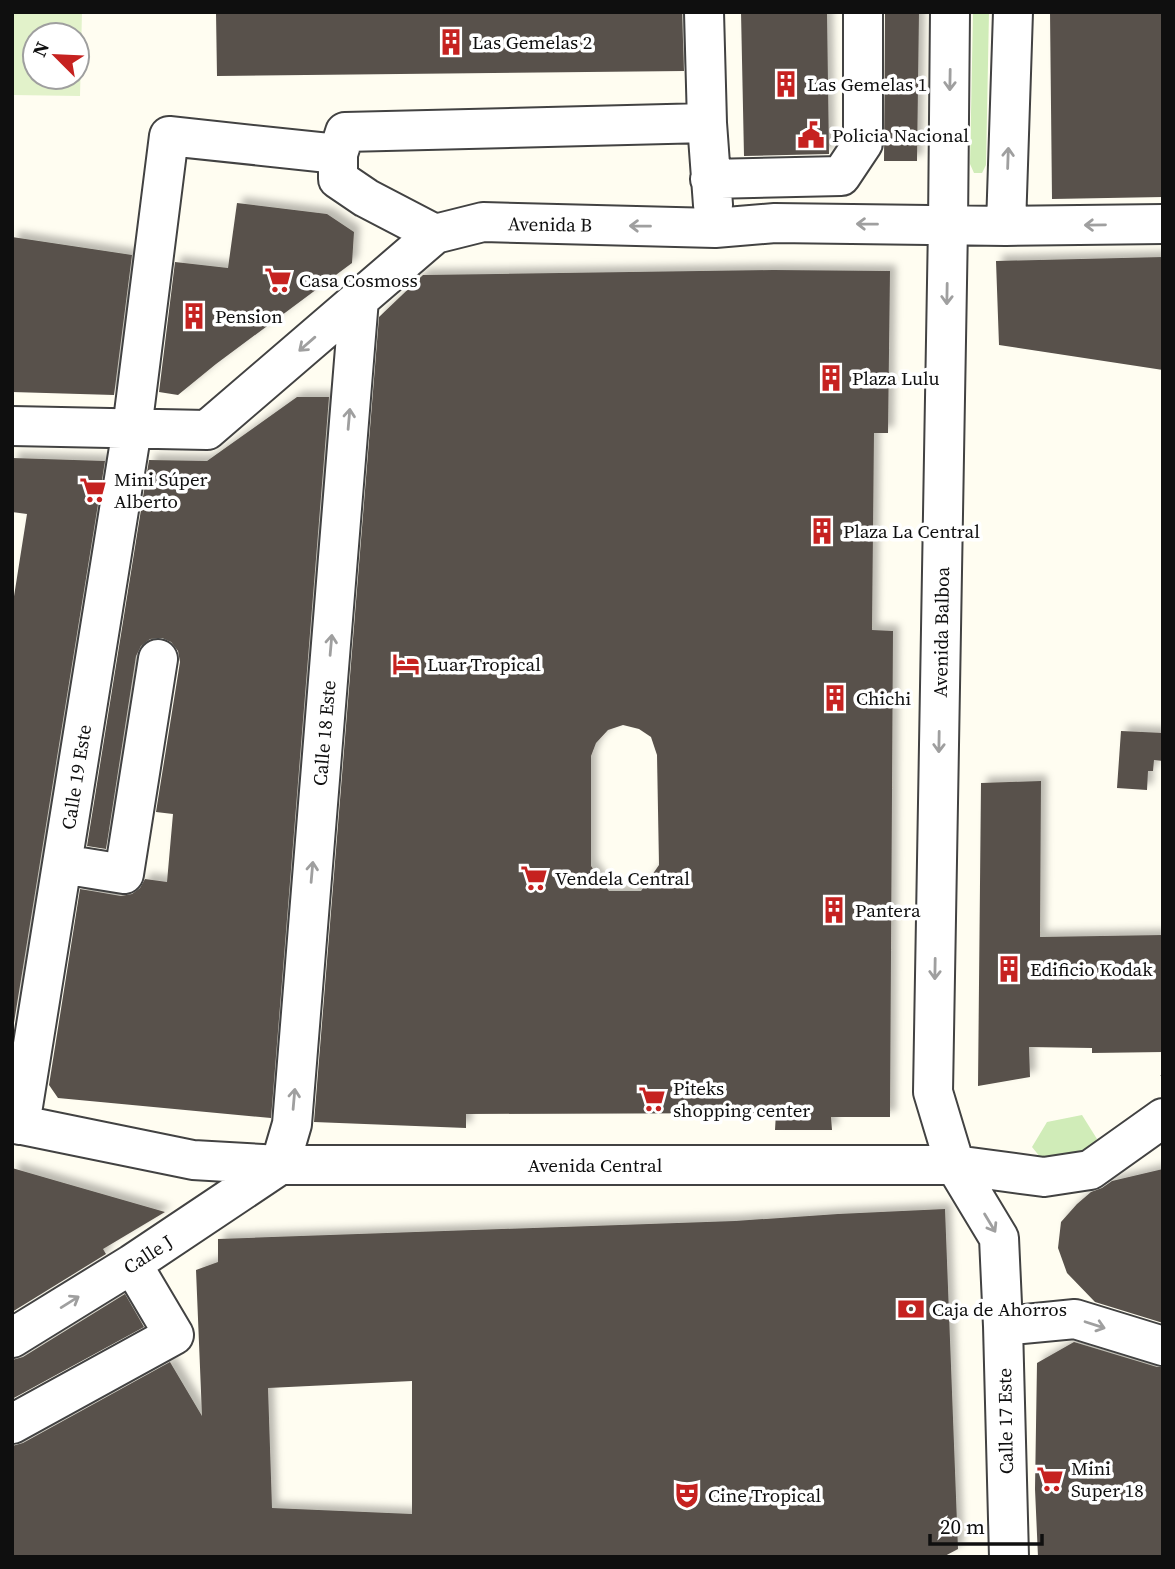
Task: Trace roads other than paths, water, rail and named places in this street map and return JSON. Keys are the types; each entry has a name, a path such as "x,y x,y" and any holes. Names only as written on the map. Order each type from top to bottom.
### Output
{"street":[{"path":"704,12 707,123 715,228"},
{"path":"710,179 841,176 863,143 863,12"},
{"name":"Avenida Balboa","path":"950,12 933,1092 955,1165 999,1238 1003,1326"},
{"path":"1006,226 1013,12"},
{"path":"435,234 366,198 338,179 338,154 345,132 707,123"},
{"name":"Calle 19 Este","path":"16,1124 62,864 132,429 169,136 338,154"},
{"name":"Avenida B","path":"12,426 207,430 435,234 483,222 715,228 775,223 1006,226 1163,224"},
{"name":"Calle 18 Este","path":"280,1166 292,1124 359,299"},
{"path":"62,864 124,874 158,659"},
{"name":"Avenida Central","path":"16,1124 193,1160 280,1166 955,1165 1044,1177 1090,1170 1163,1118"},
{"name":"Calle J","path":"12,1338 132,1264 280,1166"},
{"path":"12,1424 174,1335 132,1264"},
{"path":"1003,1326 1075,1318 1163,1346"},
{"name":"Calle 17 Este","path":"1003,1326 1009,1557"}],"place":[{"name":"Las Gemelas 2","path":"451,42"},
{"name":"Las Gemelas 1","path":"786,84"},
{"name":"Policia Nacional","path":"811,135"},
{"name":"Casa Cosmoss","path":"278,280"},
{"name":"Pension","path":"194,316"},
{"name":"Plaza Lulu","path":"831,378"},
{"name":"Mini Súper Alberto","path":"93,490"},
{"name":"Plaza La Central","path":"822,531"},
{"name":"Luar Tropical","path":"406,664"},
{"name":"Chichi","path":"835,698"},
{"name":"Vendela Central","path":"534,878"},
{"name":"Pantera","path":"834,910"},
{"name":"Edificio Kodak","path":"1009,969"},
{"name":"Piteks shopping center","path":"652,1099"},
{"name":"Caja de Ahorros","path":"911,1309"},
{"name":"Mini Super 18","path":"1050,1479"},
{"name":"Cine Tropical","path":"687,1495"}]}
